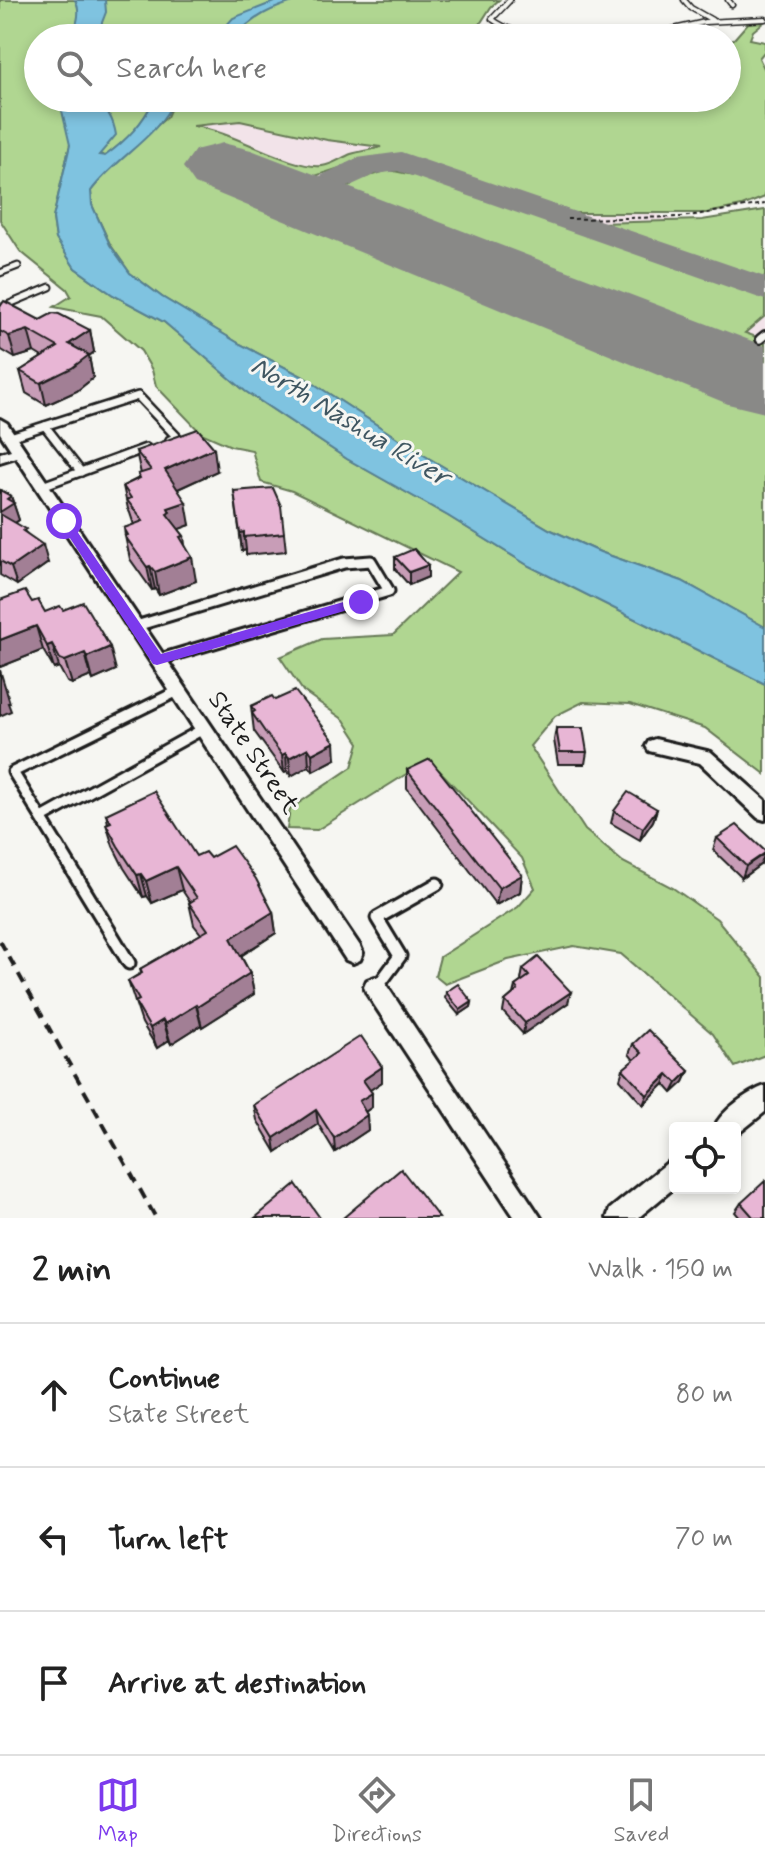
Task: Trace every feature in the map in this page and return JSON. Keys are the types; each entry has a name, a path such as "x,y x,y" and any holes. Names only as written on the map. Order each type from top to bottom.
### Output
{"street":[{"path":"0,458 9,437"},
{"name":"State Street","path":"9,437 353,953"},
{"path":"655,746 705,757 765,812"},
{"path":"376,988 529,1218"},
{"path":"735,1122 763,1102"},
{"path":"619,1218 669,1176"}],"lane":[{"path":"498,24 492,19 493,15 510,0"},
{"path":"684,0 694,10 714,21"},
{"path":"728,0 732,5"},
{"path":"700,24 765,19"},
{"path":"0,273 18,266"},
{"path":"0,308 50,287"},
{"path":"9,437 138,396 177,437 163,442"},
{"path":"45,426 81,472"},
{"path":"42,486 150,447"},
{"path":"135,627 344,563 371,561 389,591 157,660"},
{"path":"129,963 13,772 178,691"},
{"path":"42,818 203,729"},
{"path":"376,988 400,956 377,918 437,884"}],"path":[{"path":"567,219 682,217 765,204"},
{"path":"0,941 156,1218"}],"shaded area":[{"path":"174,112 256,116 565,190 765,244 765,582 130,157"}],"green space":[{"path":"0,0 499,0 480,24 24,24 24,112 147,112 132,133 105,156 70,144 53,218 56,239 75,268 113,295 164,322 245,391 347,459 529,566 765,684 765,774 705,728 630,704 583,702 555,716 530,746 585,830 623,862 673,888 717,919 765,977 765,1055 735,1067 713,1034 621,954 574,946 508,960 445,984 435,976 440,957 518,907 535,888 522,858 439,770 416,768 317,830 287,829 290,809 352,767 359,743 344,720 303,691 280,657 322,639 393,635 458,572 292,491 261,482 252,450 231,446 201,433 156,386 152,370 141,351 101,316 54,307 71,296 67,289 20,251 0,220"},
{"path":"764,22 753,31 750,39 765,42 765,51 759,58 765,70 765,197 742,206 707,213 566,213 414,159 397,156 370,158 300,181 240,158 203,176 765,404 765,627 682,581 600,552 549,529 420,453 302,376 240,344 162,297 130,273 110,244 92,205 91,191 111,166 169,112 741,112 741,31 748,23","holes":["240,121 327,140 381,147 351,154 322,166 308,165 193,126"]},
{"path":"389,170 428,178 512,205 765,296 765,316 745,333 765,340 765,360 339,196 356,180"},
{"path":"765,210 765,282 598,223 702,220"}],"water":[{"path":"75,0 105,0 106,12 101,24 77,24"},
{"path":"279,0 300,0 281,6 248,24 228,24 233,18"},
{"name":"North Nashua River","path":"62,112 108,112 116,135 99,155 105,156 134,130 147,112 168,112 148,136 91,191 92,205 110,245 130,273 162,297 240,344 302,376 420,453 549,529 600,552 682,581 765,627 765,684 529,566 347,459 245,391 164,322 113,295 75,268 56,239 53,218 70,145"}],"building":[{"path":"4,301 40,320 53,313 59,314 90,330 69,344 89,355 72,368 41,383 20,371 58,347 28,330 9,336 0,331 0,307"},
{"path":"198,429 214,448 165,470 186,502 168,508 170,512 167,514 184,536 180,537 192,557 155,572 150,566 147,567 125,536 128,535 124,528 143,521 127,500 131,498 123,486 140,478 138,474 151,470 136,451"},
{"path":"273,488 281,506 284,533 244,537 244,532 240,533 234,491"},
{"path":"0,490 11,496 7,499 14,503 0,512"},
{"path":"0,514 26,529 23,531 43,545 11,567 0,561"},
{"path":"414,549 428,565 409,572 395,557"},
{"path":"25,591 32,602 38,600 45,612 60,606 63,610 83,602 110,647 87,657 85,653 65,661 60,659 52,644 47,646 36,626 0,640 0,600"},
{"path":"295,691 335,742 312,754 308,748 289,758 286,753 282,755 265,732 252,713 255,711 251,706 272,696 275,700"},
{"path":"556,728 583,728 587,752 560,752"},
{"path":"430,759 522,875 499,888 407,770"},
{"path":"154,791 196,856 205,852 210,858 232,846 256,879 273,912 231,938 250,973 197,1007 165,1024 163,1020 150,1028 135,1002 139,1000 128,981 142,973 140,969 208,930 189,903 197,898 176,867 146,881 141,874 137,875 106,824 111,822 106,814"},
{"path":"628,792 657,809 643,828 614,811"},
{"path":"737,825 765,851 746,866 717,838"},
{"path":"538,957 571,992 525,1023 505,1001 518,990 515,986 529,976 523,969"},
{"path":"458,984 472,1002 460,1010 446,992"},
{"path":"648,1030 689,1071 677,1083 668,1074 647,1095 623,1069 642,1053 633,1044"},
{"path":"361,1036 382,1067 363,1080 372,1093 359,1101 367,1115 334,1138 316,1110 274,1138 254,1105"},
{"path":"401,1169 439,1218 343,1218"},
{"path":"765,1181 765,1218 754,1218 741,1203"},
{"path":"296,1184 320,1218 255,1218"}],"taxiway":[{"path":"302,198 368,165 401,161 765,289"}],"runway":[{"path":"223,167 765,382"}],"route":[{"path":"64,521 157,660 361,602"}]}
